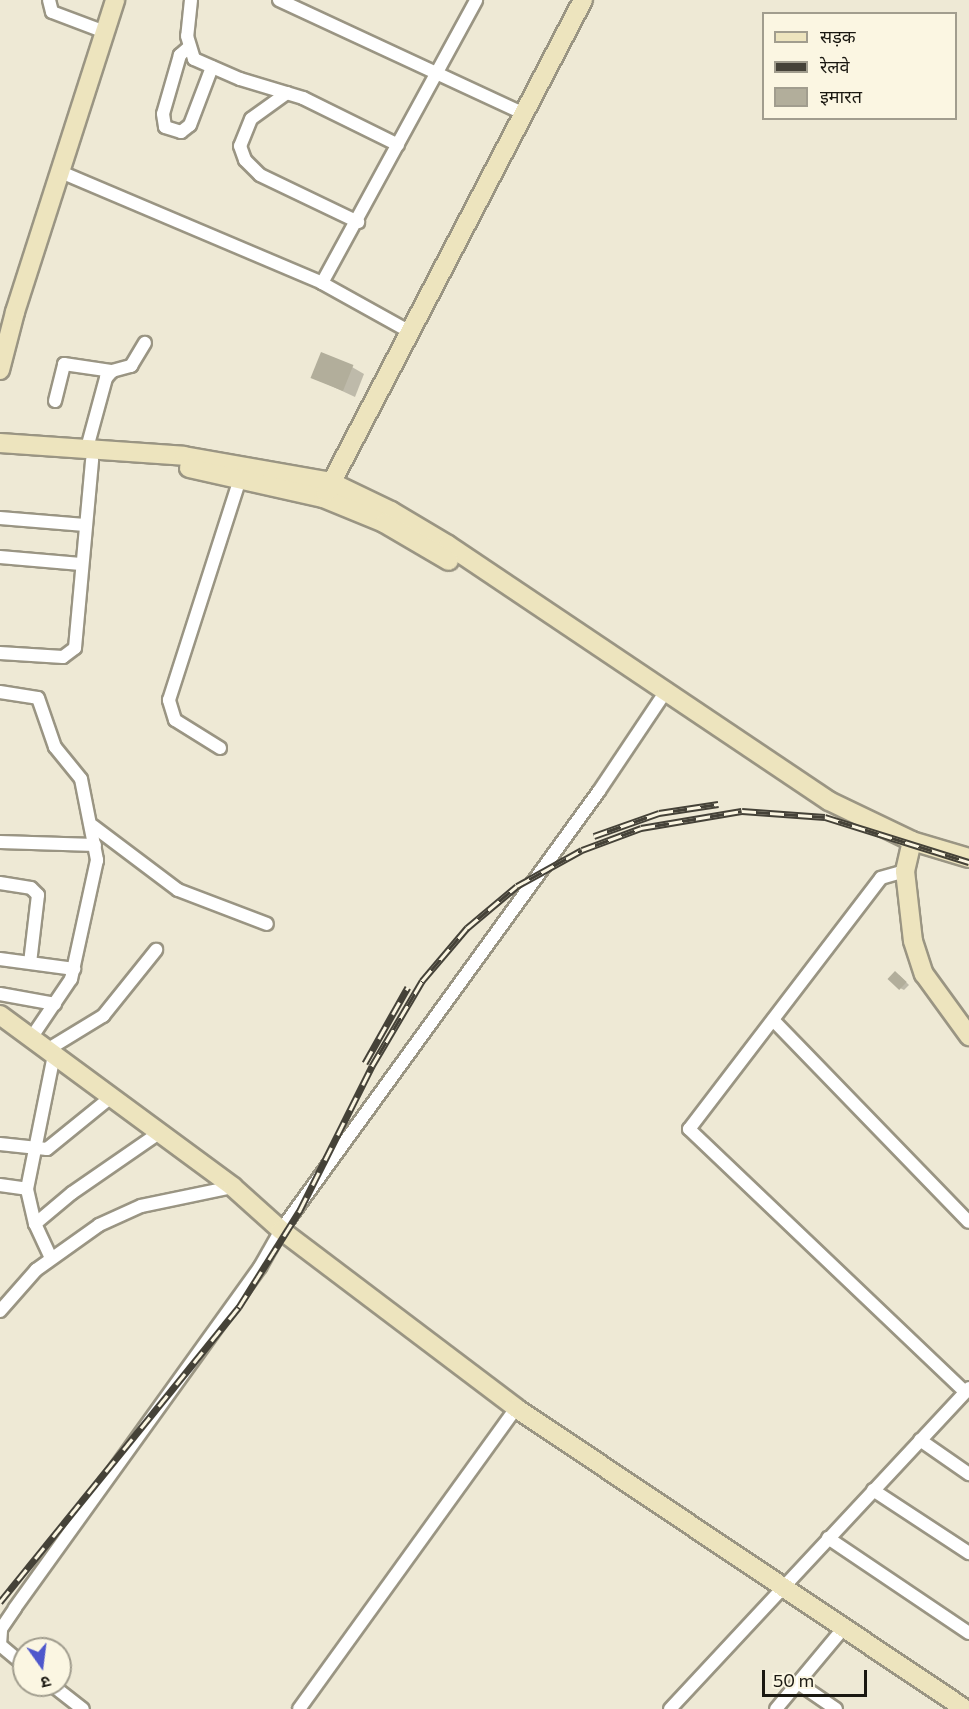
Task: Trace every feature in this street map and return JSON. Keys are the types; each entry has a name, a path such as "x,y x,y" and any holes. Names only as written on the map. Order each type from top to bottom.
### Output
{"street":[{"path":"49,0 52,12 105,32"},
{"path":"0,370 15,312 115,0"},
{"path":"190,0 188,48 194,58 212,67 288,93 398,146"},
{"path":"279,0 525,114"},
{"path":"322,283 358,222 476,0"},
{"path":"327,490 584,0"},
{"path":"188,48 180,55 163,114 165,128 181,132 190,125 212,67"},
{"path":"288,93 251,119 240,146 244,160 260,175 358,222"},
{"path":"61,172 322,283 411,333"},
{"path":"55,401 64,364 112,371 131,366 145,344"},
{"path":"0,653 63,657 72,652 86,525 90,454 106,378 112,371"},
{"path":"0,443 241,473 327,490 391,511 662,696 829,801 910,847 969,870"},
{"path":"0,455 90,454"},
{"path":"220,748 175,720 170,700 241,473"},
{"path":"0,518 86,525"},
{"path":"0,557 81,564"},
{"path":"0,692 39,698 55,747 78,772 93,826 95,845 95,877 74,969 55,1004 31,1038"},
{"path":"12,1655 0,1645 1,1629 260,1267 281,1230 565,840 662,696"},
{"path":"93,826 178,890 267,924"},
{"path":"0,842 95,845"},
{"path":"910,847 969,858"},
{"path":"910,847 905,871 907,908 924,974 969,1035"},
{"path":"670,1709 780,1588 967,1390 689,1129 880,878 905,871"},
{"path":"0,883 31,888 38,895 30,963"},
{"path":"51,1258 35,1224 27,1189 50,1052 103,1016 156,950"},
{"path":"0,959 74,969"},
{"path":"0,994 55,1004"},
{"path":"0,1015 233,1187 281,1230 516,1408 780,1588 965,1709"},
{"path":"773,1020 969,1222"},
{"path":"0,1144 33,1149 52,1146 111,1097"},
{"path":"35,1224 56,1204 159,1133"},
{"path":"0,1185 27,1189"},
{"path":"0,1311 51,1258 99,1225 141,1206 233,1187"},
{"path":"299,1709 516,1408"},
{"path":"920,1440 969,1474"},
{"path":"873,1490 969,1553"},
{"path":"828,1538 969,1633"},
{"path":"776,1709 843,1629"},
{"path":"798,1683 837,1709"},
{"path":"67,1697 83,1709"}],"building":[{"path":"321,352 353,365 343,391 311,378"},
{"path":"895,971 907,982 899,990 887,979"}],"railway":[{"path":"594,836 659,813 718,804"},
{"path":"0,1602 239,1307 300,1210 372,1066 422,981 467,928 517,886 582,850 641,828 742,811 825,817 969,862"},
{"path":"365,1063 408,987"}]}
